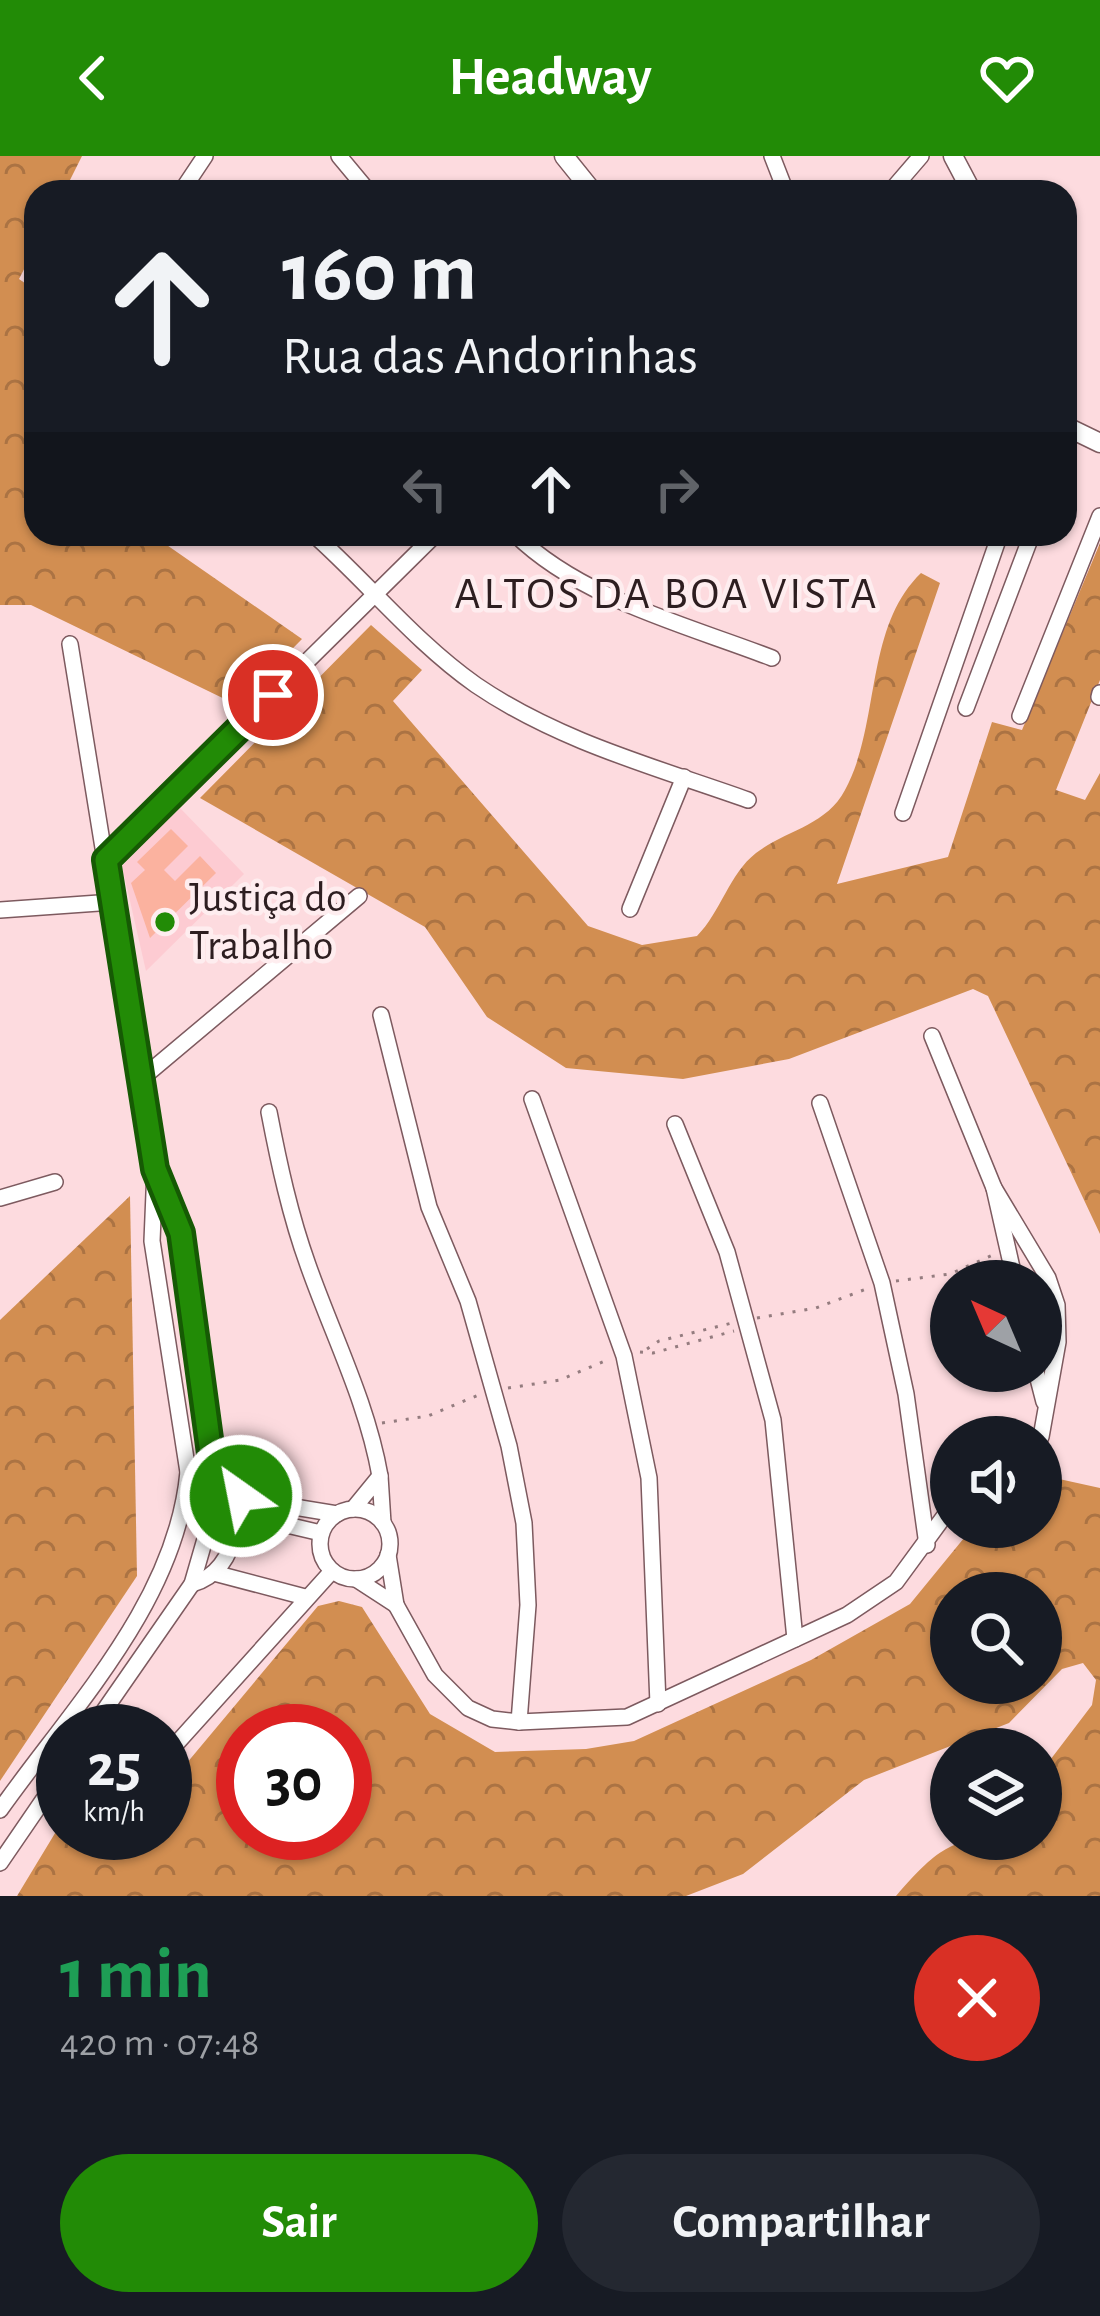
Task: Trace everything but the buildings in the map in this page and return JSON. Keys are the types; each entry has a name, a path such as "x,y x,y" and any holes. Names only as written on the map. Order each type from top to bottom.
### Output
{"main road":[{"path":"564,156 583,180"}],"street":[{"path":"339,156 358,180"},
{"path":"900,180 921,156"},
{"path":"1020,716 1100,516"},
{"path":"324,546 373,597 474,683 553,731 748,800"},
{"path":"106,860 424,546"},
{"path":"528,546 601,590 772,658"},
{"path":"903,813 996,546"},
{"path":"966,708 1027,546"},
{"path":"0,1810 167,1568 185,1509 188,1472 152,1240 155,1169 70,644"},
{"path":"630,909 683,777"},
{"path":"141,1078 358,896"},
{"path":"0,910 112,902"},
{"path":"381,1016 429,1207 468,1301 509,1446 524,1523 528,1605 519,1722"},
{"path":"932,1036 994,1188 1058,1305 1058,1342 1044,1416"},
{"path":"532,1099 624,1356 649,1478 658,1704"},
{"path":"820,1102 882,1283 906,1394 927,1545"},
{"path":"268,1112 302,1247 344,1353 380,1476 396,1605 418,1649 449,1692 492,1719 627,1717 848,1616 896,1582 930,1540"},
{"path":"675,1124 727,1252 773,1420 795,1639"},
{"path":"109,1704 192,1584 208,1542 213,1468 181,1233 155,1169"},
{"path":"0,1198 55,1182"},
{"path":"994,1188 1010,1260"},
{"path":"1042,1392 1045,1405"},
{"path":"188,1472 213,1468"},
{"path":"213,1468 232,1489 252,1500 345,1511 383,1523"},
{"path":"380,1476 321,1533 320,1550 332,1571 356,1579 396,1605"},
{"path":"192,1584 214,1573 235,1527 232,1489"},
{"path":"235,1527 257,1518 321,1533"},
{"path":"356,1579 379,1570 388,1555"},
{"path":"192,1725 332,1571"},
{"path":"214,1573 304,1597"},
{"path":"0,1863 36,1810"}],"path":[{"path":"672,1344 709,1334 672,1344"}],"shaded area":[{"name":"Justiça do Trabalho","path":"180,808 244,874 146,971 122,866"}],"green space":[{"path":"0,156 82,156 70,180 24,180 24,269 19,279 24,283 24,546 168,546 302,639 237,705 31,605 0,605"},
{"path":"1100,543 1100,680 1056,790 1085,800 1100,773 1100,1234 988,996 973,989 789,1059 683,1079 566,1068 487,1017 425,927 200,798 371,625 422,670 393,701 588,926 642,945 697,936 756,853 827,812 845,790 864,736 890,621 921,573 940,583 837,884 948,857 992,722 1022,730"},
{"path":"130,1196 137,1576 51,1704 36,1704 36,1727 0,1781 0,1320"},
{"path":"1062,1480 1100,1488 1100,1896 896,1896 930,1860 1062,1860 1062,1744 1092,1705 1096,1680 1083,1663 1062,1669 1062,1572 936,1572 956,1548 1062,1548"},
{"path":"930,1580 930,1704 1028,1704 1009,1723 996,1728 930,1728 930,1754 864,1780 743,1874 686,1896 17,1896 39,1860 192,1860 192,1757 216,1728 216,1860 372,1860 372,1704 236,1704 318,1606 339,1601 362,1607 430,1714 495,1752 586,1749 634,1741 811,1660 910,1604"}],"place":[{"name":"Justiça do Trabalho","path":"165,922"}],"district":[{"name":"ALTOS DA BOA VISTA","path":"667,594"}],"route":[{"path":"241,1496 213,1468 181,1233 155,1169 106,860 273,695"}]}
